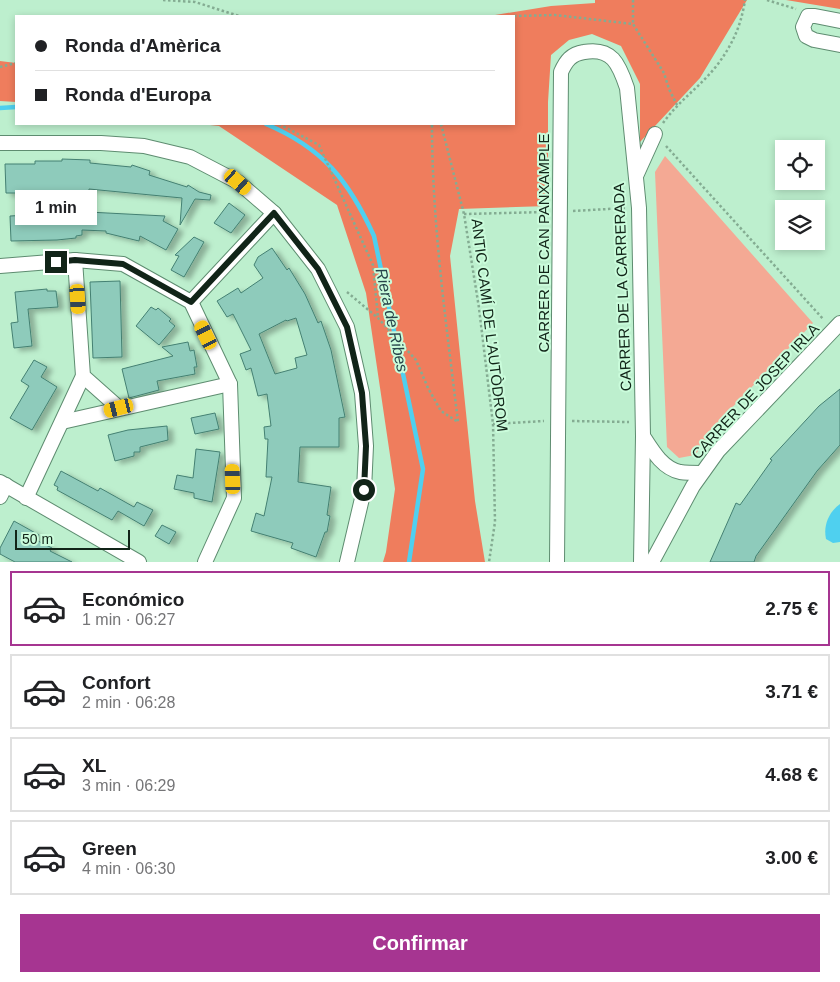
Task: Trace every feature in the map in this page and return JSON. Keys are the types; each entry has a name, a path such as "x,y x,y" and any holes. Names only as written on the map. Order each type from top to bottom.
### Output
{"street":[{"path":"840,21 808,16 803,27 806,36 814,40 840,45"},
{"name":"CARRER DE CAN PANXAMPLE","path":"557,562 561,72 567,59 580,53 596,50 608,55 615,62 623,74 627,88 631,138"},
{"path":"635,177 655,134"},
{"name":"CARRER DE LA CARRERADA","path":"631,138 639,208 643,436 641,562"},
{"path":"0,143 101,143 144,146 190,157 238,182 274,213 318,269 347,327 362,393 366,446 364,490 347,562"},
{"path":"191,302 274,213"},
{"path":"26,498 82,376 75,260"},
{"path":"0,266 75,260 123,264 191,302 230,384 234,498 205,562"},
{"name":"CARRER DE JOSEP IRLA","path":"652,562 701,473 718,451 837,327"},
{"path":"82,376 119,408"},
{"path":"62,422 230,384"},
{"path":"643,436 653,452 667,466 679,472 701,473"},
{"path":"2,488 26,498 139,562"}],"path":[{"path":"165,0 195,2 236,15"},
{"path":"633,0 633,24 664,72 669,89 677,105"},
{"path":"745,0 742,19 734,40 713,70 677,105 655,134 837,327"},
{"path":"767,0 808,16"},
{"path":"515,16 555,15 633,24"},
{"path":"0,66 15,63"},
{"path":"281,125 318,145 373,265 378,318"},
{"path":"341,287 378,318 416,360 428,388 441,411 458,422 437,250 432,171 432,125"},
{"name":"ANTIC CAMÍ DE L'AUTÒDROM","path":"441,125 464,214 479,308 493,424 494,522 489,562"}],"shaded area":[{"path":"595,0 747,0 700,78 640,142 640,84 621,46 592,34 569,40 551,55 548,102 548,206 459,209 450,256 475,501 485,562 383,562 395,489 366,293 337,205 219,126 210,125 515,125 515,15 495,15 551,6 595,3"},
{"path":"786,0 840,0 840,9"},
{"path":"0,61 15,63 15,102 0,101"},
{"path":"665,156 813,323 724,416 695,455 679,458 667,447 655,172"}],"water":[{"path":"840,504 840,542 833,543 826,539 825,529 830,515"}],"building":[{"path":"62,159 90,160 90,163 131,167 132,165 150,171 149,175 187,187 188,185 199,192 211,195 210,200 195,199 180,225 182,198 89,189 88,212 165,216 163,221 178,229 166,250 140,236 139,241 106,233 106,231 82,230 82,235 76,236 76,238 57,240 11,241 10,216 29,215 30,222 68,220 66,193 6,193 5,164 35,164 35,161 62,161"},
{"path":"229,203 245,215 231,233 214,223"},
{"path":"194,237 204,242 184,277 171,270 179,256 175,255"},
{"path":"272,248 287,270 289,268 305,294 318,323 321,321 331,350 345,417 339,418 339,447 300,447 298,482 331,487 327,515 330,516 327,532 325,532 316,557 291,548 293,543 251,531 256,513 264,516 272,477 266,477 268,439 265,439 264,427 271,426 267,394 258,396 251,368 246,370 240,354 251,350 233,314 227,317 217,301 238,288 241,293 263,278 254,265 258,257","holes":["296,318 307,355 295,358 297,368 275,374 259,334 286,320"]},
{"path":"120,281 122,357 93,358 90,282"},
{"path":"47,289 47,291 56,291 58,307 28,309 32,346 14,348 11,323 18,322 15,292"},
{"path":"151,307 156,310 158,308 171,319 169,321 175,326 159,345 136,326"},
{"path":"188,342 190,351 194,350 197,367 194,367 195,374 157,381 159,390 129,398 122,369 173,356 162,347"},
{"path":"34,360 47,367 41,377 57,387 32,430 10,418 29,386 21,381"},
{"path":"840,389 840,445 817,471 756,556 754,562 710,562 736,503 740,505 772,460 770,459 819,406"},
{"path":"215,413 219,429 195,434 191,418"},
{"path":"167,426 168,440 140,447 140,452 134,452 134,456 115,461 108,435 128,430"},
{"path":"196,449 220,452 212,502 194,498 194,493 174,489 177,475 193,478"},
{"path":"61,471 98,491 100,488 134,507 137,502 153,510 144,526 118,511 112,520 57,490 58,487 54,485"},
{"path":"14,521 39,535 36,540 52,548 50,551 72,562 15,562 0,554 0,548"},
{"path":"162,525 176,532 169,544 155,536"}],"waterway":[{"name":"Riera de Ribes","path":"0,108 15,107"},
{"name":"Riera de Ribes","path":"268,125 286,133 303,144 319,155 332,168 355,199 374,236 423,469 409,562"}],"route":[{"path":"56,262 75,260 123,264 191,302 274,213 318,269 347,327 362,393 366,446 364,490"}]}
